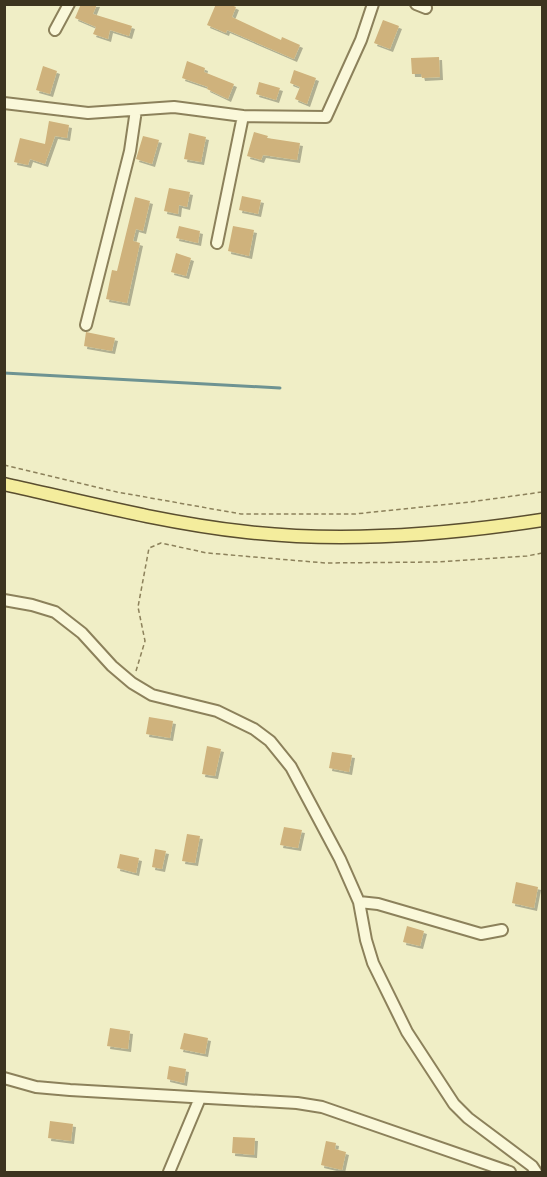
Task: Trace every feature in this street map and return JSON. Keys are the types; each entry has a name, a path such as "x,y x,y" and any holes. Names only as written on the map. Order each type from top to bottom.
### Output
{"main road":[{"path":"4,484 196,525 296,536 362,538 502,526 543,520"}],"street":[{"path":"55,30 69,4"},
{"path":"4,103 88,113 174,107 243,116 326,117 361,40 373,4"},
{"path":"86,325 130,152 136,110"},
{"path":"217,243 243,116"},
{"path":"4,600 32,604 55,612 82,633 132,684 152,696 217,711 254,729 270,741 291,767 340,859 359,902 366,940 377,972 407,1032 442,1088 468,1118 532,1166 536,1173"},
{"path":"359,902 378,904 481,934 502,930"},
{"path":"4,1078 36,1087 297,1103 322,1107 510,1173"},
{"path":"169,1173 200,1098"}],"path":[{"path":"4,465 117,492 241,514 355,514 543,492"},
{"path":"132,684 144,641 138,607 149,548 161,543 207,553 326,563 436,562 543,553"}],"building":[{"path":"81,4 97,4 93,14 132,26 129,36 110,30 108,39 93,34 96,27 75,18"},
{"path":"216,4 229,4 236,7 232,17 281,40 282,37 300,45 294,59 227,30 226,33 207,25"},
{"path":"383,20 399,26 390,49 374,43"},
{"path":"439,57 440,77 422,78 421,74 412,74 411,58"},
{"path":"187,61 205,68 204,72 234,84 228,99 207,89 208,87 182,78"},
{"path":"43,66 57,71 50,94 36,90"},
{"path":"294,70 316,78 307,104 295,99 300,87 290,83"},
{"path":"259,82 280,88 276,100 256,94"},
{"path":"49,121 69,125 67,138 55,136 45,164 30,159 28,165 14,162 20,138 45,144"},
{"path":"254,132 268,136 267,138 300,143 297,160 263,155 261,160 247,156"},
{"path":"189,133 206,137 201,162 184,159"},
{"path":"143,136 159,140 152,164 136,159"},
{"path":"169,188 190,192 187,207 179,205 178,214 164,211"},
{"path":"242,196 261,200 258,214 239,210"},
{"path":"135,197 150,201 143,231 136,229 133,241 140,243 127,303 106,299 112,270 117,271"},
{"path":"179,226 200,231 198,243 176,238"},
{"path":"233,226 254,230 249,256 228,251"},
{"path":"176,253 191,258 186,276 171,272"},
{"path":"86,332 115,338 112,351 84,346"},
{"path":"149,717 173,721 170,738 146,734"},
{"path":"207,746 221,749 215,776 202,774"},
{"path":"332,752 352,755 349,772 329,768"},
{"path":"284,827 302,830 298,848 280,845"},
{"path":"187,834 200,836 195,863 182,861"},
{"path":"155,849 166,851 162,869 152,867"},
{"path":"120,854 139,858 136,873 117,868"},
{"path":"516,882 538,887 534,908 512,903"},
{"path":"407,926 424,931 420,946 403,942"},
{"path":"110,1028 130,1031 128,1049 107,1046"},
{"path":"184,1033 208,1038 205,1054 180,1049"},
{"path":"169,1066 186,1069 184,1083 167,1079"},
{"path":"50,1121 73,1124 71,1141 48,1138"},
{"path":"233,1137 255,1138 254,1155 232,1153"},
{"path":"326,1141 336,1143 335,1149 346,1152 342,1170 321,1165"}],"waterway":[{"path":"4,373 280,388"}]}
